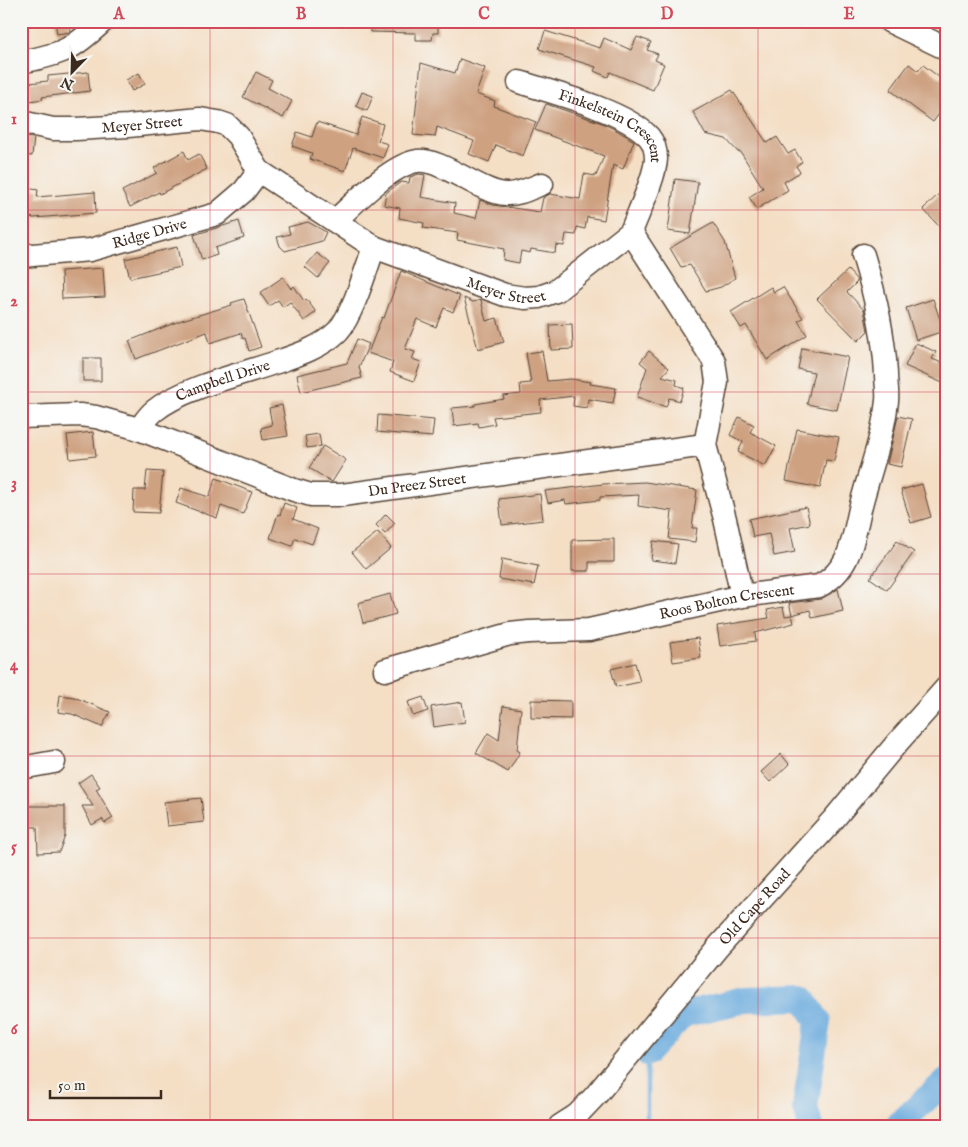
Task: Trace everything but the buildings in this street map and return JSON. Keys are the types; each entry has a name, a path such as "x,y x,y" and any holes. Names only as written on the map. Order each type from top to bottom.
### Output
{"street":[{"path":"21,62 50,57 69,50 82,41 103,21"},
{"path":"889,21 947,49"},
{"name":"Finkelstein Crescent","path":"518,82 612,114 632,123 649,137 655,147 654,169 631,232"},
{"name":"Meyer Street","path":"21,122 53,129 128,126 200,119 227,125 238,136 259,171 374,247 505,296 538,298 556,291 631,232"},
{"path":"335,221 368,189 399,168 419,161 432,163 494,191 506,194 518,193 542,184"},
{"name":"Ridge Drive","path":"21,256 90,250 217,214 244,191 259,171"},
{"path":"631,232 714,361 717,382 706,445 742,596"},
{"name":"Campbell Drive","path":"139,429 153,412 168,401 187,392 299,355 324,342 338,330 348,314 374,247"},
{"name":"Roos Bolton Crescent","path":"385,670 510,634 589,630 742,596 819,586 830,580 840,570 850,552 882,432 887,399 885,348 875,297 863,254"},
{"path":"21,417 80,415 96,417 139,429"},
{"name":"Du Preez Street","path":"139,429 276,483 311,494 342,495 706,445"},
{"name":"Old Cape Road","path":"560,1126 577,1115 596,1095 718,947 833,820 897,743 947,687"},
{"path":"21,768 54,762"}],"waterway":[{"path":"647,1053 684,1014 746,1000 803,998 818,1021 805,1108 811,1126"},
{"path":"642,1126 647,1118 647,1053"},
{"path":"897,1126 947,1080"}]}
